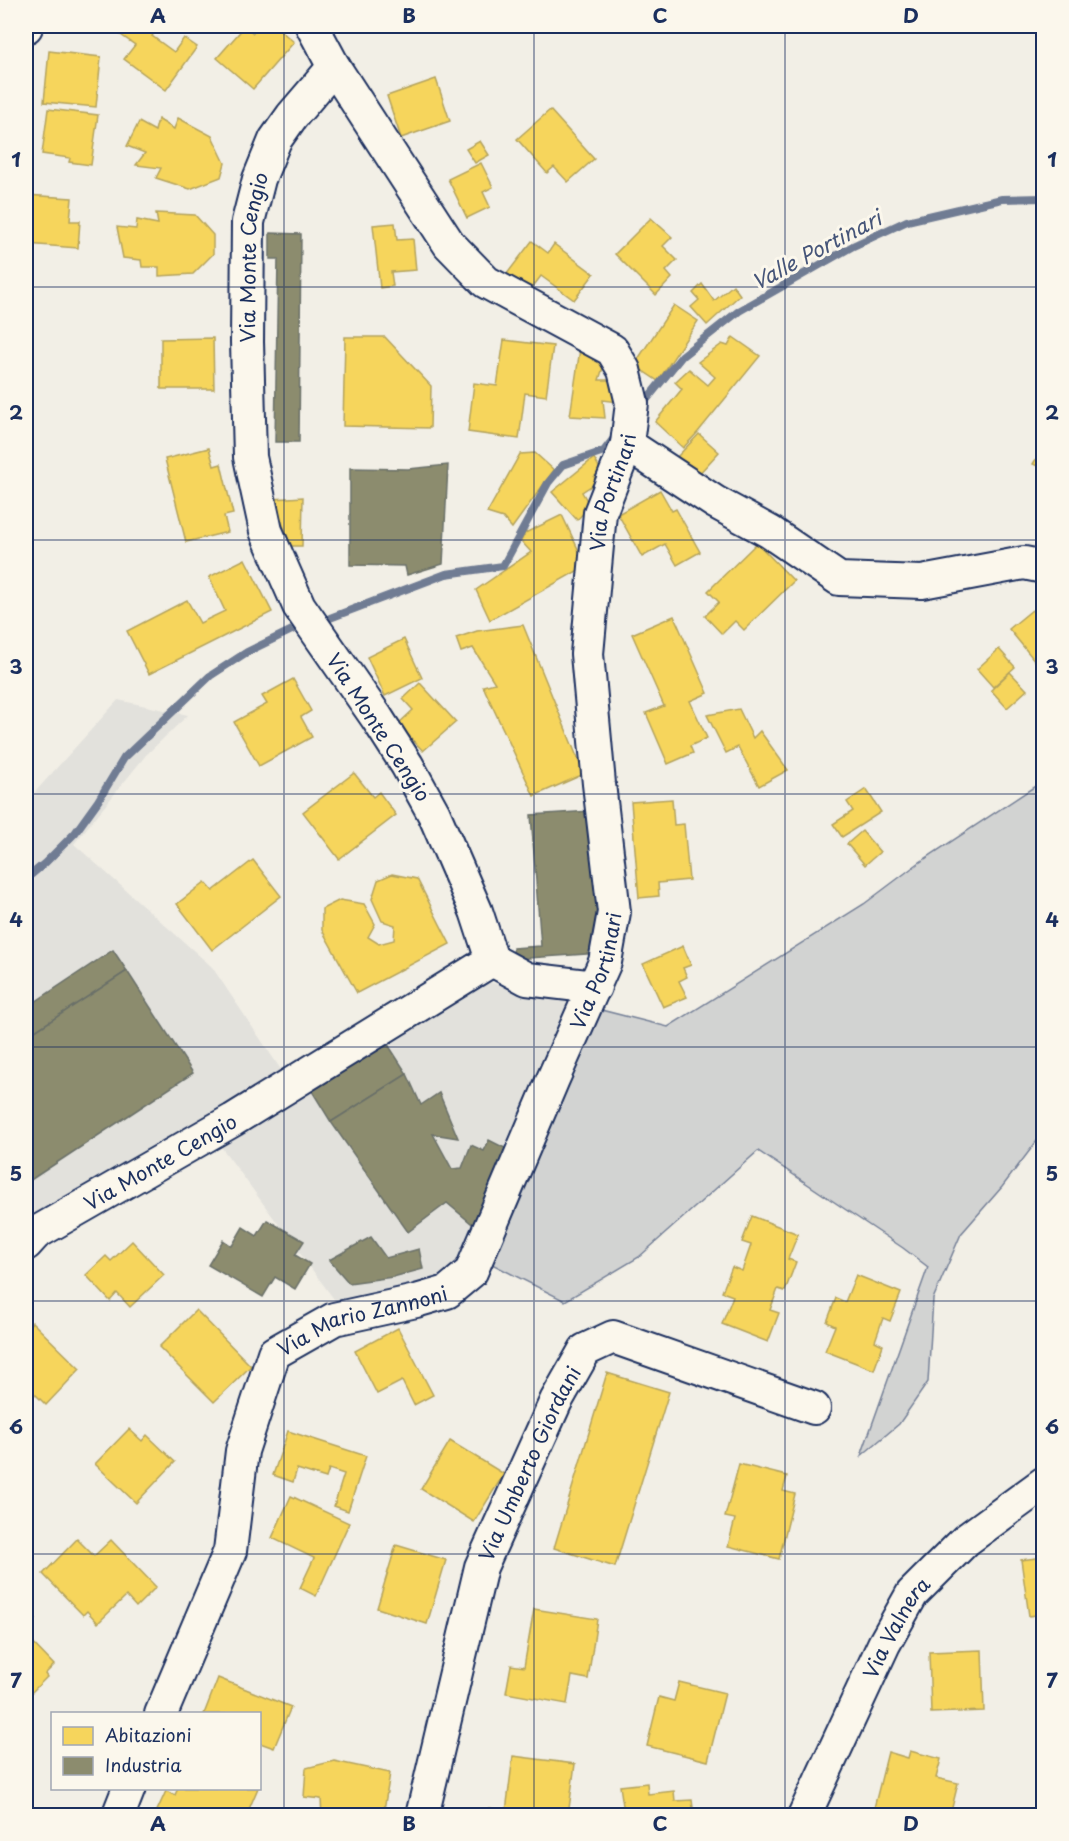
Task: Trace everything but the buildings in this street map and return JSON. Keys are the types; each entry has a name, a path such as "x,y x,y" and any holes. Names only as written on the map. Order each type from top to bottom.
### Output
{"street":[{"name":"Via Portinari","path":"312,26 334,67 449,244 486,282 612,350 624,370 632,403 627,444 600,513 587,654 614,912 605,962 553,1079"},
{"name":"Via Monte Cengio","path":"29,1236 233,1120 492,960 476,911 429,804 378,718 299,606 266,531 250,458 247,342 248,222 259,179 275,140 292,116 334,67"},
{"path":"627,444 715,502 770,532 839,579 922,582 1024,563 1044,567"},
{"path":"492,960 527,979 595,987"},
{"name":"Via Mario Zannoni","path":"161,1712 230,1551 242,1450 274,1353 334,1319 447,1292 471,1272 553,1079"},
{"name":"Via Umberto Giordani","path":"422,1815 481,1567 556,1401 585,1350 613,1337 814,1408"},
{"name":"Via Valnera","path":"804,1815 884,1644 912,1594 966,1540 1044,1483"},
{"path":"118,1815 128,1790"}],"shaded area":[{"path":"118,700 188,715 146,755 74,844 212,967 296,1092 480,980 601,1010 531,1161 488,1262 345,1314 219,1144 26,1246 26,802"},
{"path":"1043,781 1043,1133 1002,1187 961,1234 933,1299 928,1382 899,1424 861,1456 928,1267 758,1151 639,1257 565,1301 488,1262 531,1161 601,1010 668,1027 864,904 920,862"}],"waterway":[{"name":"Valle Portinari","path":"643,404 682,356 739,311 853,246 907,221 1002,199 1044,198"},
{"name":"Valle Portinari","path":"330,618 446,574 503,566 548,483 563,465 604,451 618,433"},
{"name":"Valle Portinari","path":"26,879 75,833 124,758 210,676 247,652 296,628"}]}
